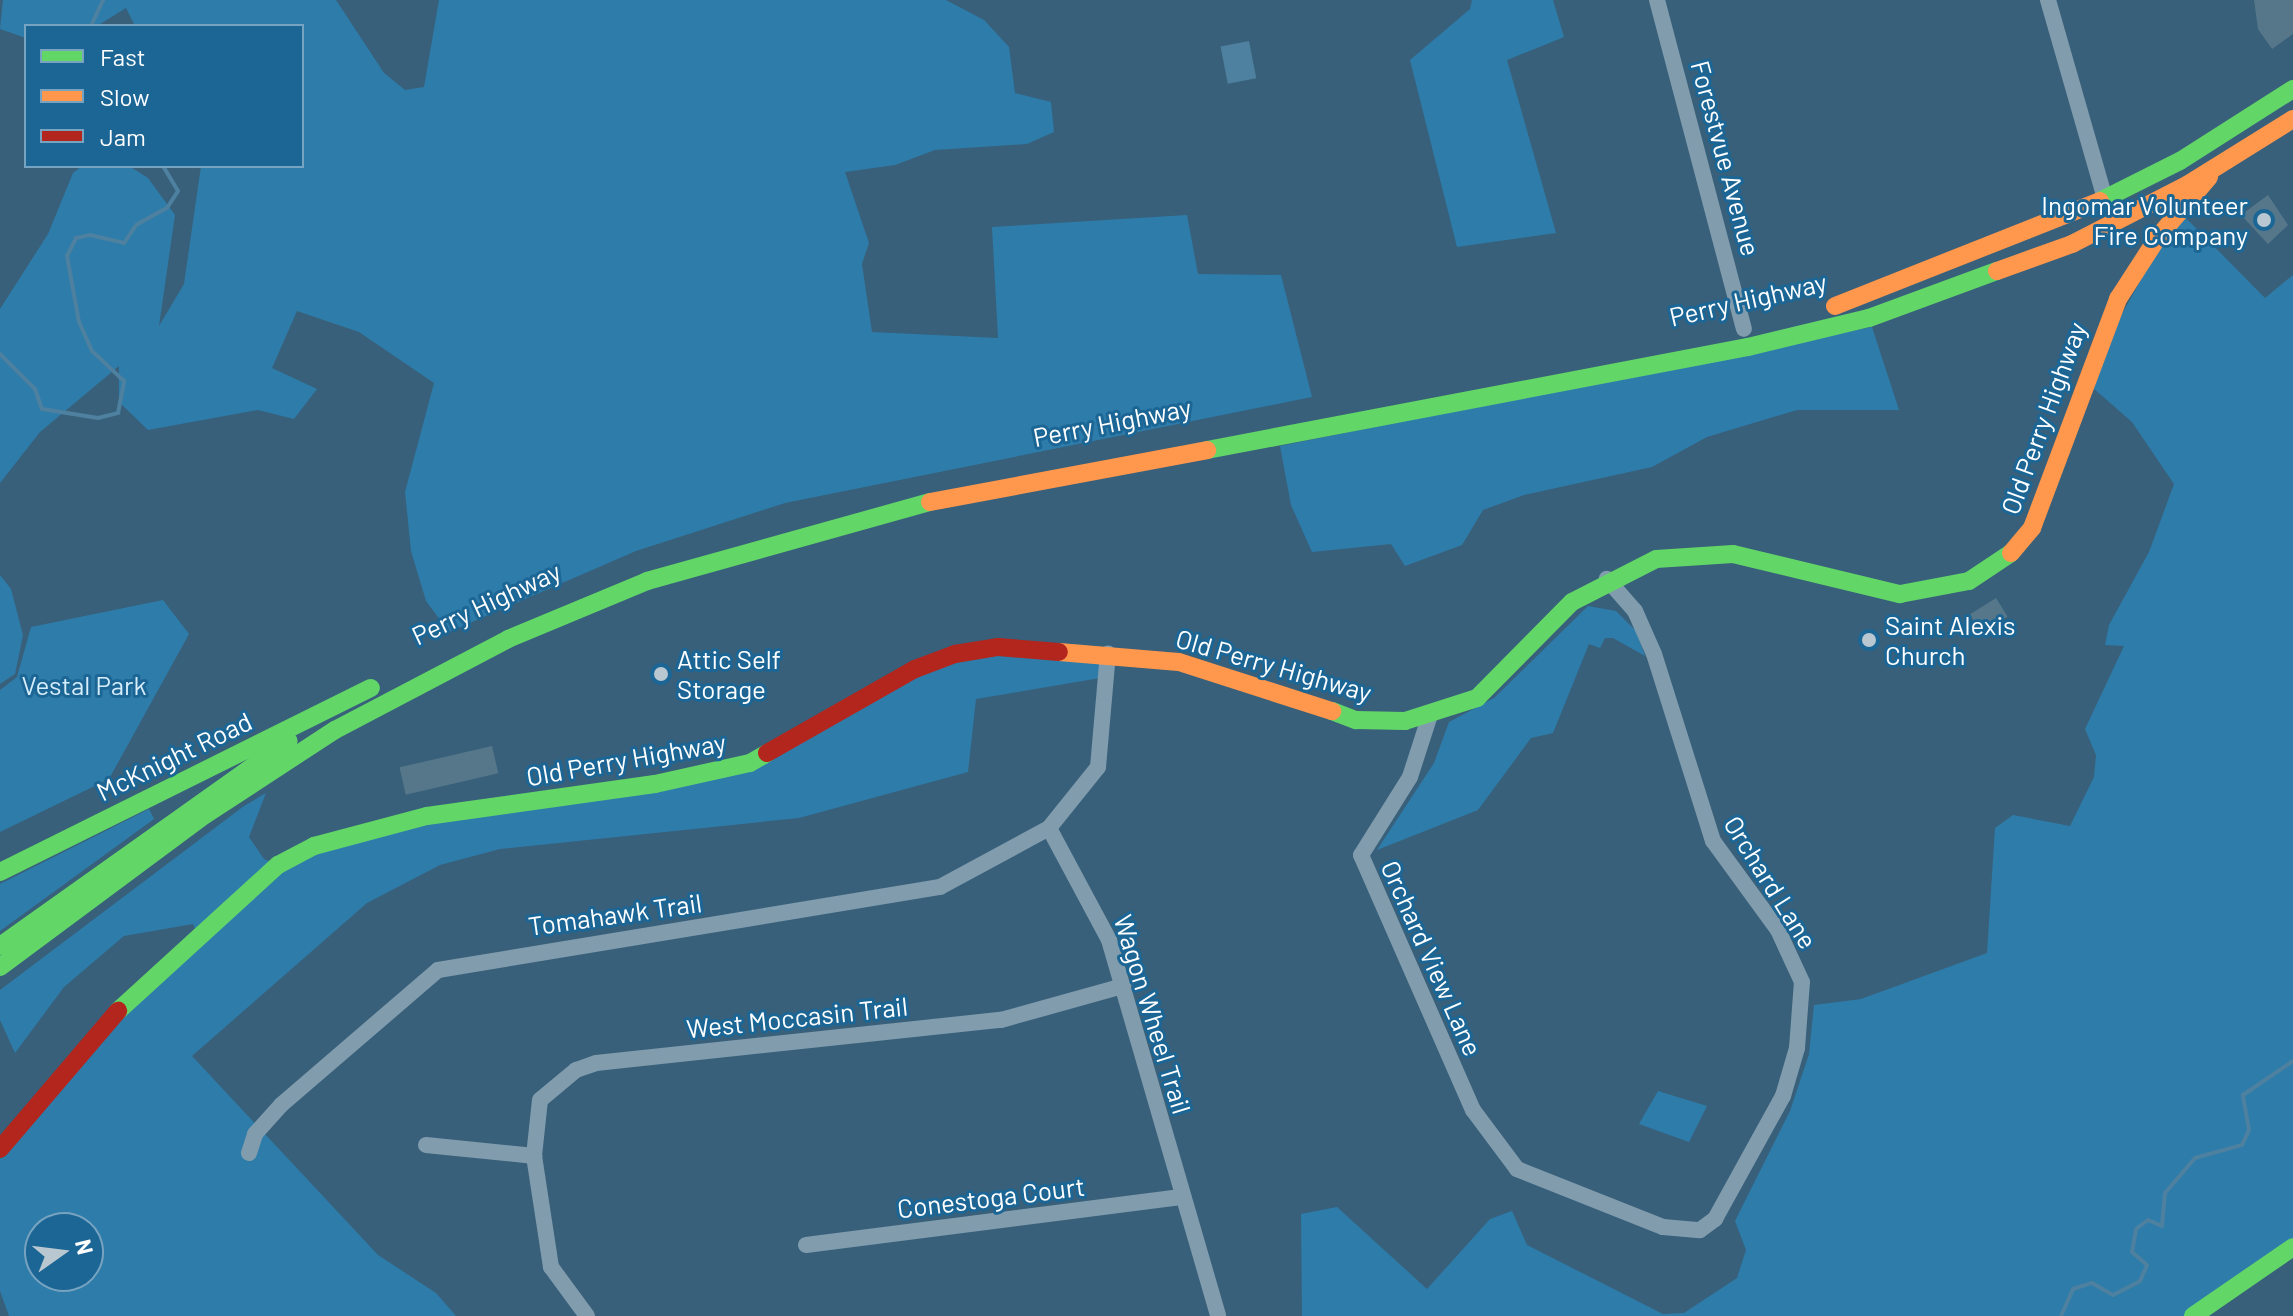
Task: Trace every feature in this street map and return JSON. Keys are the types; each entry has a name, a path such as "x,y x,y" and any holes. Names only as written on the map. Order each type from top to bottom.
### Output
{"main road":[{"name":"Perry Highway","path":"889,492 1744,329 1922,278 2105,200 2215,141 2293,89"},
{"name":"Perry Highway","path":"0,967 205,815 335,730 508,639 647,581 894,509 1782,339 1948,293 2112,224 2217,168 2293,119"},
{"path":"2215,141 2217,168"},
{"name":"Old Perry Highway","path":"0,1149 125,1003 278,865 314,846 427,816 655,784 750,763 915,669 955,654 998,647 1108,653 1253,681 1356,720 1429,718 1486,691 1572,602 1607,579 1656,559 1733,554 1866,589 1914,594 1955,587 1994,568 2024,540 2042,508 2095,350 2124,288 2217,168"},
{"name":"Perry Highway","path":"0,946 372,687 524,612 689,547"},
{"name":"McKnight Road","path":"0,872 372,687"},
{"path":"2193,1316 2293,1247"}],"street":[{"name":"Forestvue Avenue","path":"1657,0 1744,329"},
{"path":"2048,0 2112,224"},
{"name":"Orchard Lane","path":"1517,1169 1691,1232 1715,1219 1783,1096 1797,1048 1802,982 1778,930 1713,841 1654,654 1635,611 1607,579"},
{"path":"1049,828 1098,767 1108,653"},
{"name":"Orchard View Lane","path":"1429,718 1410,777 1361,855 1473,1110 1517,1169"},
{"name":"Wagon Wheel Trail","path":"1049,828 1102,919 1218,1316"},
{"name":"Tomahawk Trail","path":"249,1153 255,1134 281,1105 438,970 940,887 1049,828"},
{"name":"West Moccasin Trail","path":"534,1156 540,1100 553,1085 596,1063 1001,1020 1123,986"},
{"path":"426,1145 534,1156 551,1267 587,1316"},
{"name":"Conestoga Court","path":"806,1245 1181,1197"}],"green space":[{"path":"3,0 336,0 384,73 405,90 424,87 439,0 946,0 984,20 1009,47 1015,93 1051,102 1054,132 1027,144 935,150 895,165 845,172 869,243 862,264 872,332 998,338 992,227 1187,215 1198,274 1281,275 1312,397 785,503 636,551 449,632 426,601 411,551 405,492 434,383 359,332 297,311 272,368 317,389 294,419 258,410 148,430 119,402 119,366 40,432 0,483 0,309 48,234 73,173 79,168 132,168 148,178 175,215 159,326 184,284 201,168 304,168 304,24 134,24 126,8 100,24 24,24 24,37 0,29"},
{"path":"1472,0 1553,0 1564,37 1507,60 1556,233 1457,247 1410,60 1470,9"},
{"path":"2179,211 2265,298 2293,275 2293,1247 2193,1316 1302,1316 1301,1214 1337,1207 1427,1289 1490,1219 1512,1211 1527,1245 1663,1314 1684,1313 1737,1278 1746,1250 1735,1221 1790,1111 1809,1054 1814,1005 1861,999 1987,953 1995,828 2013,815 2070,826 2094,777 2096,755 2085,729 2124,646 2105,645 2109,625 2149,552 2174,484 2132,422 2085,381"},
{"path":"1872,327 1899,410 1797,410 1707,437 1652,467 1524,495 1483,510 1462,545 1405,566 1391,544 1312,552 1291,505 1280,446"},
{"path":"0,575 11,589 23,635 15,674 0,684"},
{"name":"Vestal Park","path":"163,600 189,634 109,779 0,832 0,690 17,677 31,627"},
{"path":"1588,606 1616,611 1636,631 1645,656 1613,638 1605,638 1600,648 1589,644 1553,733 1531,738 1478,810 1377,850 1434,763 1449,722 1494,698"},
{"path":"1108,653 1106,677 976,699 968,772 799,818 500,849 440,865 367,903 192,1056 378,1255 436,1293 456,1316 9,1316 0,1291 0,1149 198,936 193,924 124,936 64,987 15,1053 0,1020 0,990 244,806 266,793 249,837 264,859 278,865 314,846 750,763 955,654"},
{"path":"149,809 154,819 0,931 0,884"},
{"path":"1658,1091 1707,1106 1689,1142 1639,1124"}],"shaded area":[{"path":"1249,41 1256,78 1228,84 1221,47"}],"building":[{"path":"2254,0 2293,0 2293,34 2272,49 2258,29"},
{"name":"Ingomar Volunteer Fire Company","path":"2268,195 2288,225 2268,244 2241,215"},
{"path":"1996,598 2008,617 1981,633 1970,614"},
{"path":"492,746 498,773 406,795 399,767"}],"waterway":[{"path":"92,24 103,0"},
{"path":"0,354 35,389 42,409 98,418 118,413 124,381 92,351 79,322 67,256 76,238 90,235 124,243 136,225 167,208 178,191 164,168"},
{"path":"2061,1316 2073,1289 2092,1283 2113,1295 2140,1281 2147,1265 2132,1252 2136,1229 2148,1220 2162,1226 2165,1193 2195,1158 2242,1145 2249,1130 2243,1095 2293,1061"}],"traffic: fast":[{"path":"2100,201 2180,161 2293,89"},
{"path":"1207,450 1748,347 1869,318 1997,271"},
{"path":"0,967 205,815 335,730 508,639 647,581 930,502"},
{"path":"1332,711 1356,720 1405,721 1477,698 1572,602 1656,559 1733,554 1900,594 1969,581 2011,553"},
{"path":"0,872 371,688"},
{"path":"0,946 288,741"},
{"path":"118,1011 278,865 314,846 427,816 655,784 750,763 767,753"},
{"path":"2193,1316 2293,1247"}],"traffic: slow":[{"path":"1997,271 2072,244 2187,185 2293,119"},
{"path":"2011,553 2032,528 2118,299 2158,237 2209,177"},
{"path":"1835,306 2100,201"},
{"path":"930,502 1207,450"},
{"path":"1059,652 1179,662 1332,711"}],"traffic: jam":[{"path":"767,753 915,669 955,654 998,647 1059,652"},
{"path":"0,1149 118,1011"}],"place":[{"name":"Ingomar Volunteer Fire Company","path":"2264,220"},
{"name":"Saint Alexis Church","path":"1869,640"},
{"name":"Attic Self Storage","path":"661,674"}]}
